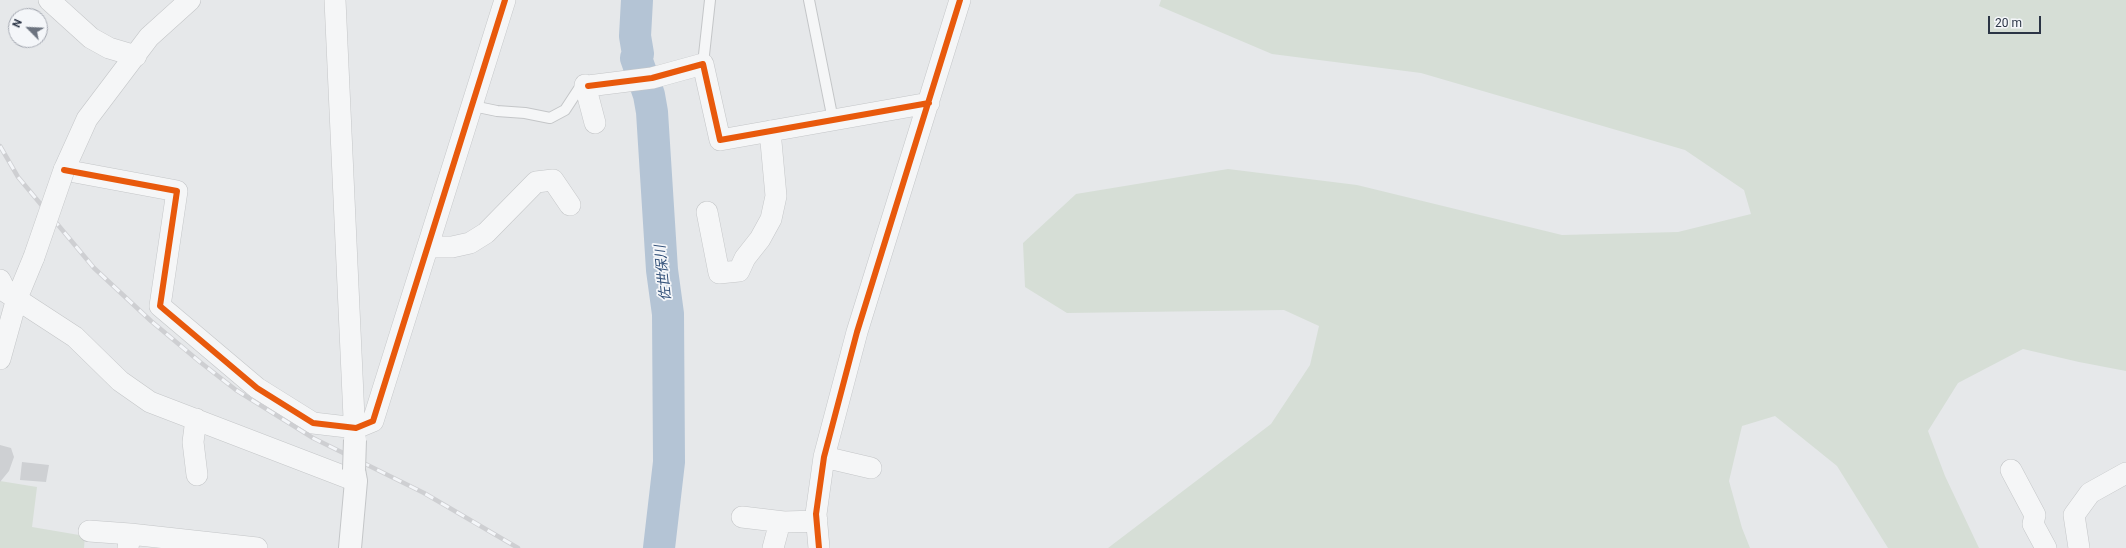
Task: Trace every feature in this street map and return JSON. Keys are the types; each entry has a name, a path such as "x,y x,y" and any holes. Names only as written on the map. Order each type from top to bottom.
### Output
{"street":[{"path":"49,0 91,38 109,48 136,56"},
{"path":"0,359 17,298 34,257 64,170 87,119 150,37 190,0"},
{"path":"335,0 356,434 350,548"},
{"path":"356,434 373,421 505,0"},
{"path":"819,548 816,521 824,457 857,332 960,0"},
{"path":"595,123 587,85 652,78 703,64 720,140 929,103"},
{"path":"707,212 719,273 738,271 771,219 776,196 770,131"},
{"path":"64,170 177,190 160,306 257,388 313,423 356,434"},
{"path":"428,247 452,247 470,243 486,233 536,182 553,180 570,206"},
{"path":"0,280 6,292 75,337 120,381 150,402 355,475"},
{"path":"196,419 193,442 197,475"},
{"path":"824,457 871,468"},
{"path":"2011,470 2035,515 2033,524 2046,548"},
{"path":"2079,548 2074,515 2090,493 2126,473"},
{"path":"742,517 780,522 816,521"},
{"path":"773,548 780,522"},
{"path":"89,531 129,541 245,547"}],"lane":[{"path":"703,64 710,0"},
{"path":"809,0 833,120"},
{"path":"473,106 497,111 526,113 550,118 565,110 582,84 587,85"}],"shaded area":[{"path":"1161,0 2126,0 2126,371 2023,349 1958,383 1928,431 1945,476 1979,548 1888,548 1837,466 1775,416 1742,426 1729,481 1742,528 1750,548 1108,548 1271,424 1310,365 1319,326 1284,310 1067,313 1025,287 1023,243 1076,194 1228,169 1357,185 1562,235 1678,232 1751,214 1744,190 1685,150 1421,73 1272,54 1159,6"},
{"path":"0,481 37,487 32,527 85,536 84,548 0,548"}],"building":[{"path":"0,445 11,448 14,457 9,471 0,482"},
{"path":"22,462 49,465 46,482 20,480"}],"waterway":[{"name":"佐世保川","path":"637,0 635,36 638,54 636,58 649,95 652,112 662,270 668,314 669,462 659,548"}],"railway":[{"path":"0,146 18,177 94,268 151,321 236,390 313,438 424,493 518,548"}],"cycle path":[{"path":"64,170 177,191 160,306 257,388 313,423 356,428 373,421 505,0"},
{"path":"819,548 816,514 824,457 857,332 960,0"},
{"path":"588,86 652,78 703,64 720,140 929,103"}]}
